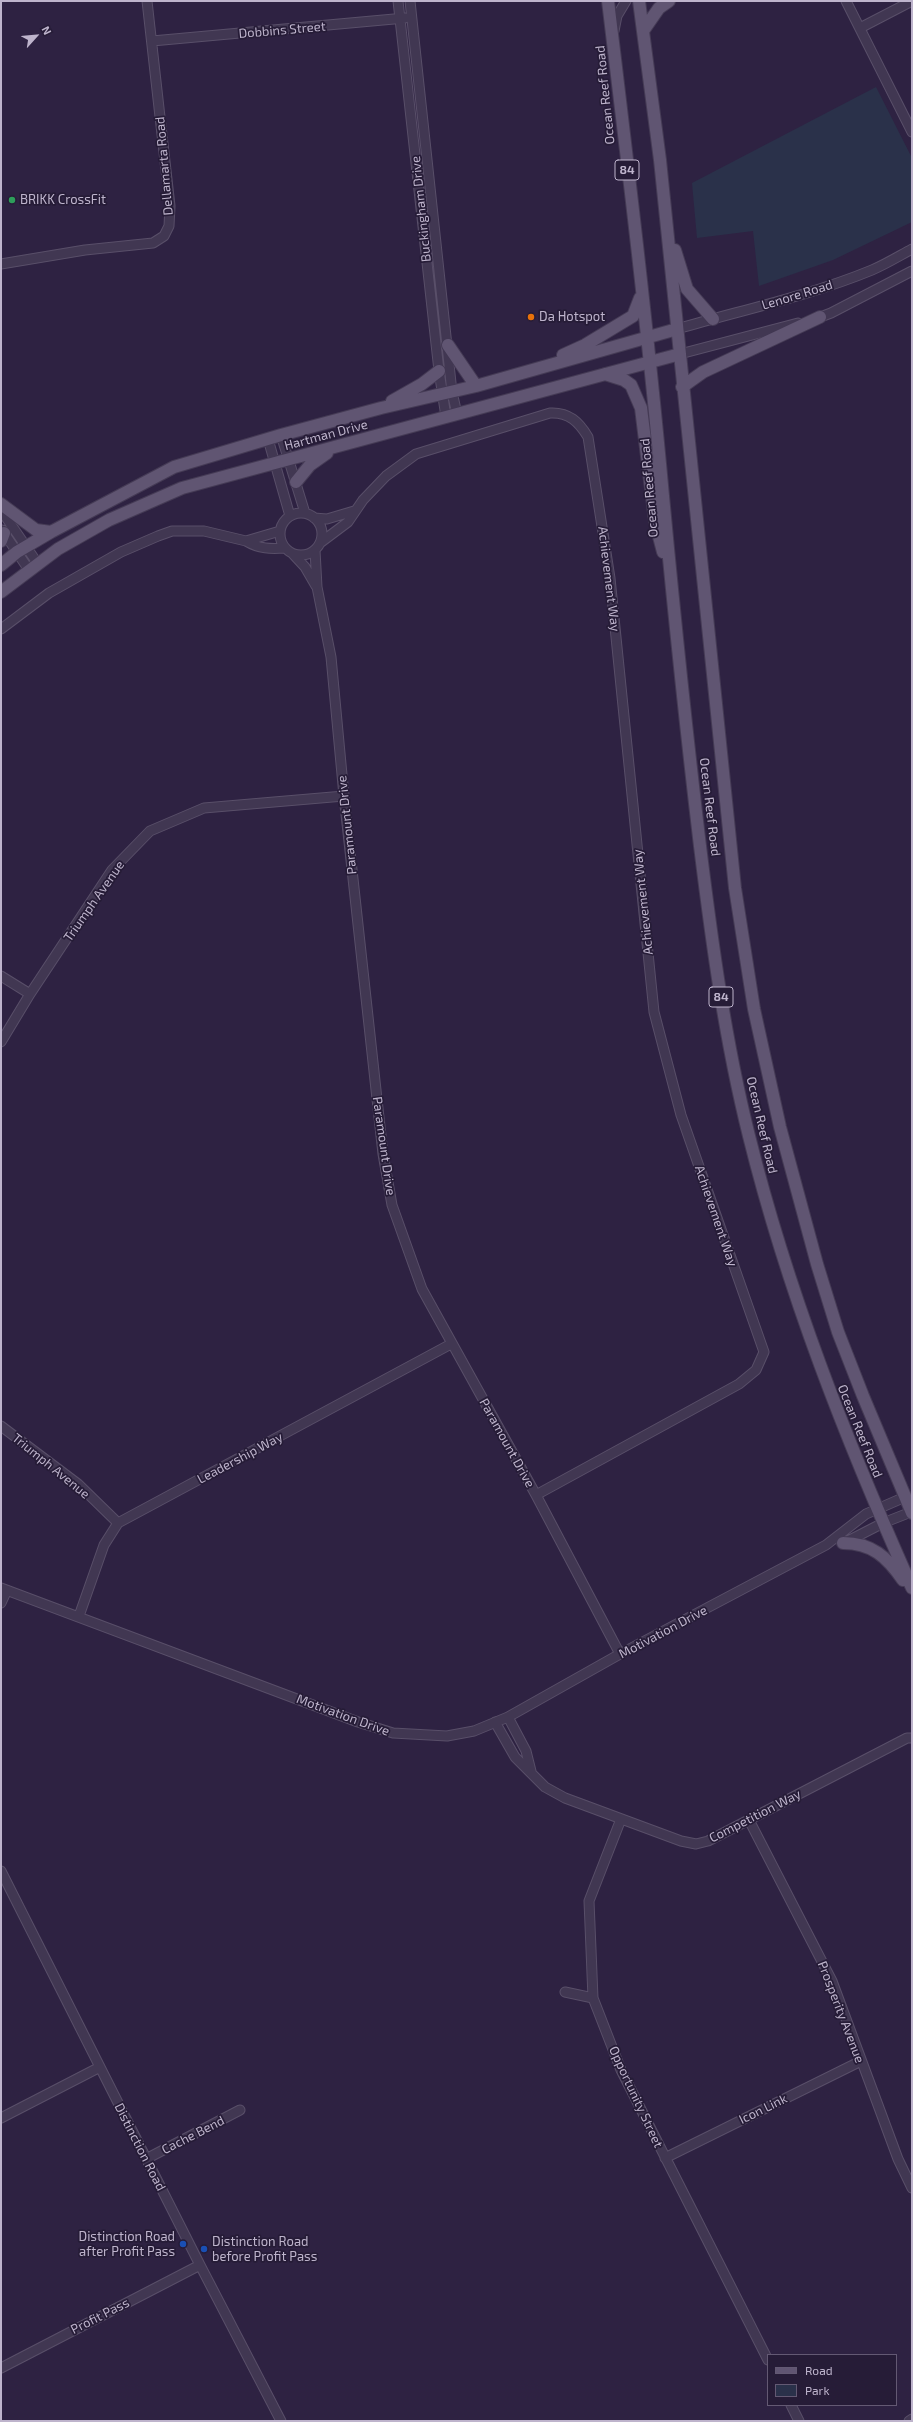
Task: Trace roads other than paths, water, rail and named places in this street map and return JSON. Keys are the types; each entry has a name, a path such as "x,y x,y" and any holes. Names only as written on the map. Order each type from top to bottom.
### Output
{"main road":[{"name":"Ocean Reef Road","path":"608,1 641,294 651,362 688,747 723,1014 748,1133 779,1248 816,1358 877,1509 912,1588"},
{"name":"Ocean Reef Road","path":"639,1 660,160 682,387 736,888 754,1009 780,1127 819,1271 838,1332 912,1512"},
{"path":"643,31 659,8 669,1"},
{"path":"660,160 667,191 672,235 683,280 692,297 713,319"},
{"path":"516,375 585,345 633,316 641,294"},
{"path":"682,387 703,372 820,317"},
{"name":"Hartman Drive","path":"1,565 51,532 174,467 281,435 381,408 447,394 677,329"},
{"path":"448,345 476,386"},
{"name":"Hartman Drive","path":"1,592 34,567 109,520 182,488 680,354"},
{"path":"381,408 422,384 439,371"},
{"path":"604,374 624,380 631,386 641,408 655,521 672,588"},
{"path":"296,482 310,465 334,447"},
{"path":"1,504 36,530 51,532"},
{"path":"842,1543 858,1543 878,1552 891,1564 912,1593"}],"street":[{"name":"Dellamarta Road","path":"1,264 85,250 153,243 164,236 170,217 152,41 146,1"},
{"name":"Buckingham Drive","path":"398,1 439,371 447,394 452,416"},
{"name":"Buckingham Drive","path":"410,1 448,345 447,394"},
{"path":"612,36 617,16 626,1"},
{"path":"846,1 912,132"},
{"path":"860,28 912,1"},
{"name":"Dobbins Street","path":"152,41 412,18"},
{"name":"Lenore Road","path":"677,329 764,306 827,287 873,270 912,249"},
{"name":"Lenore Road","path":"680,354 820,317 912,271"},
{"name":"Achievement Way","path":"317,546 348,522 354,511 386,476 416,454 550,413 561,412 571,417 580,425 588,437 610,578 654,1012 681,1115 764,1352 756,1370 739,1384 536,1495"},
{"path":"281,435 305,513"},
{"path":"268,439 290,516"},
{"path":"1,510 22,550 34,567"},
{"path":"314,518 326,519 354,511"},
{"path":"1,629 49,593 121,552 172,531 204,531 246,541 254,546 308,554 317,546 322,535 320,526 314,518 305,513 290,516 283,522 280,531 281,541 288,550"},
{"path":"246,541 270,536 280,531"},
{"path":"2,534 22,550"},
{"name":"Paramount Drive","path":"317,546 316,587 331,657 344,796 383,1154 392,1205 422,1289 451,1344 536,1495 620,1654"},
{"name":"Paramount Drive","path":"288,550 305,567 316,587"},
{"name":"Triumph Avenue","path":"1,1042 30,994 112,870 150,831 204,808 344,796"},
{"path":"1,976 30,994"},
{"name":"Leadership Way","path":"79,1616 104,1545 118,1523 451,1344"},
{"name":"Triumph Avenue","path":"1,1426 78,1484 118,1523"},
{"name":"Motivation Drive","path":"4,1589 393,1733 447,1736 474,1731 508,1717 620,1654 826,1545 859,1519 877,1509 905,1497"},
{"name":"Motivation Drive","path":"826,1545 842,1543 883,1523 912,1512"},
{"path":"1,1603 4,1589"},
{"path":"508,1717 526,1751 530,1771"},
{"name":"Competition Way","path":"495,1722 515,1757 545,1787 564,1798 682,1841 696,1844 708,1841 907,1738 912,1738"},
{"name":"Opportunity Street","path":"621,1819 589,1901 593,1998 621,2070 767,2358"},
{"name":"Prosperity Avenue","path":"749,1820 832,1981 860,2061 898,2159 912,2188"},
{"name":"Distinction Road","path":"1,1871 146,2159 281,2421"},
{"path":"565,1992 593,1998"},
{"name":"Icon Link","path":"665,2158 860,2061"},
{"path":"1,2118 100,2067"},
{"name":"Cache Bend","path":"146,2159 240,2110"},
{"name":"Profit Pass","path":"1,2368 200,2265"},
{"path":"792,2406 799,2421"}],"place":[{"name":"BRIKK CrossFit","path":"12,200"},
{"name":"Da Hotspot","path":"531,317"},
{"name":"Distinction Road after Profit Pass","path":"183,2244"},
{"name":"Distinction Road before Profit Pass","path":"204,2249"}]}
